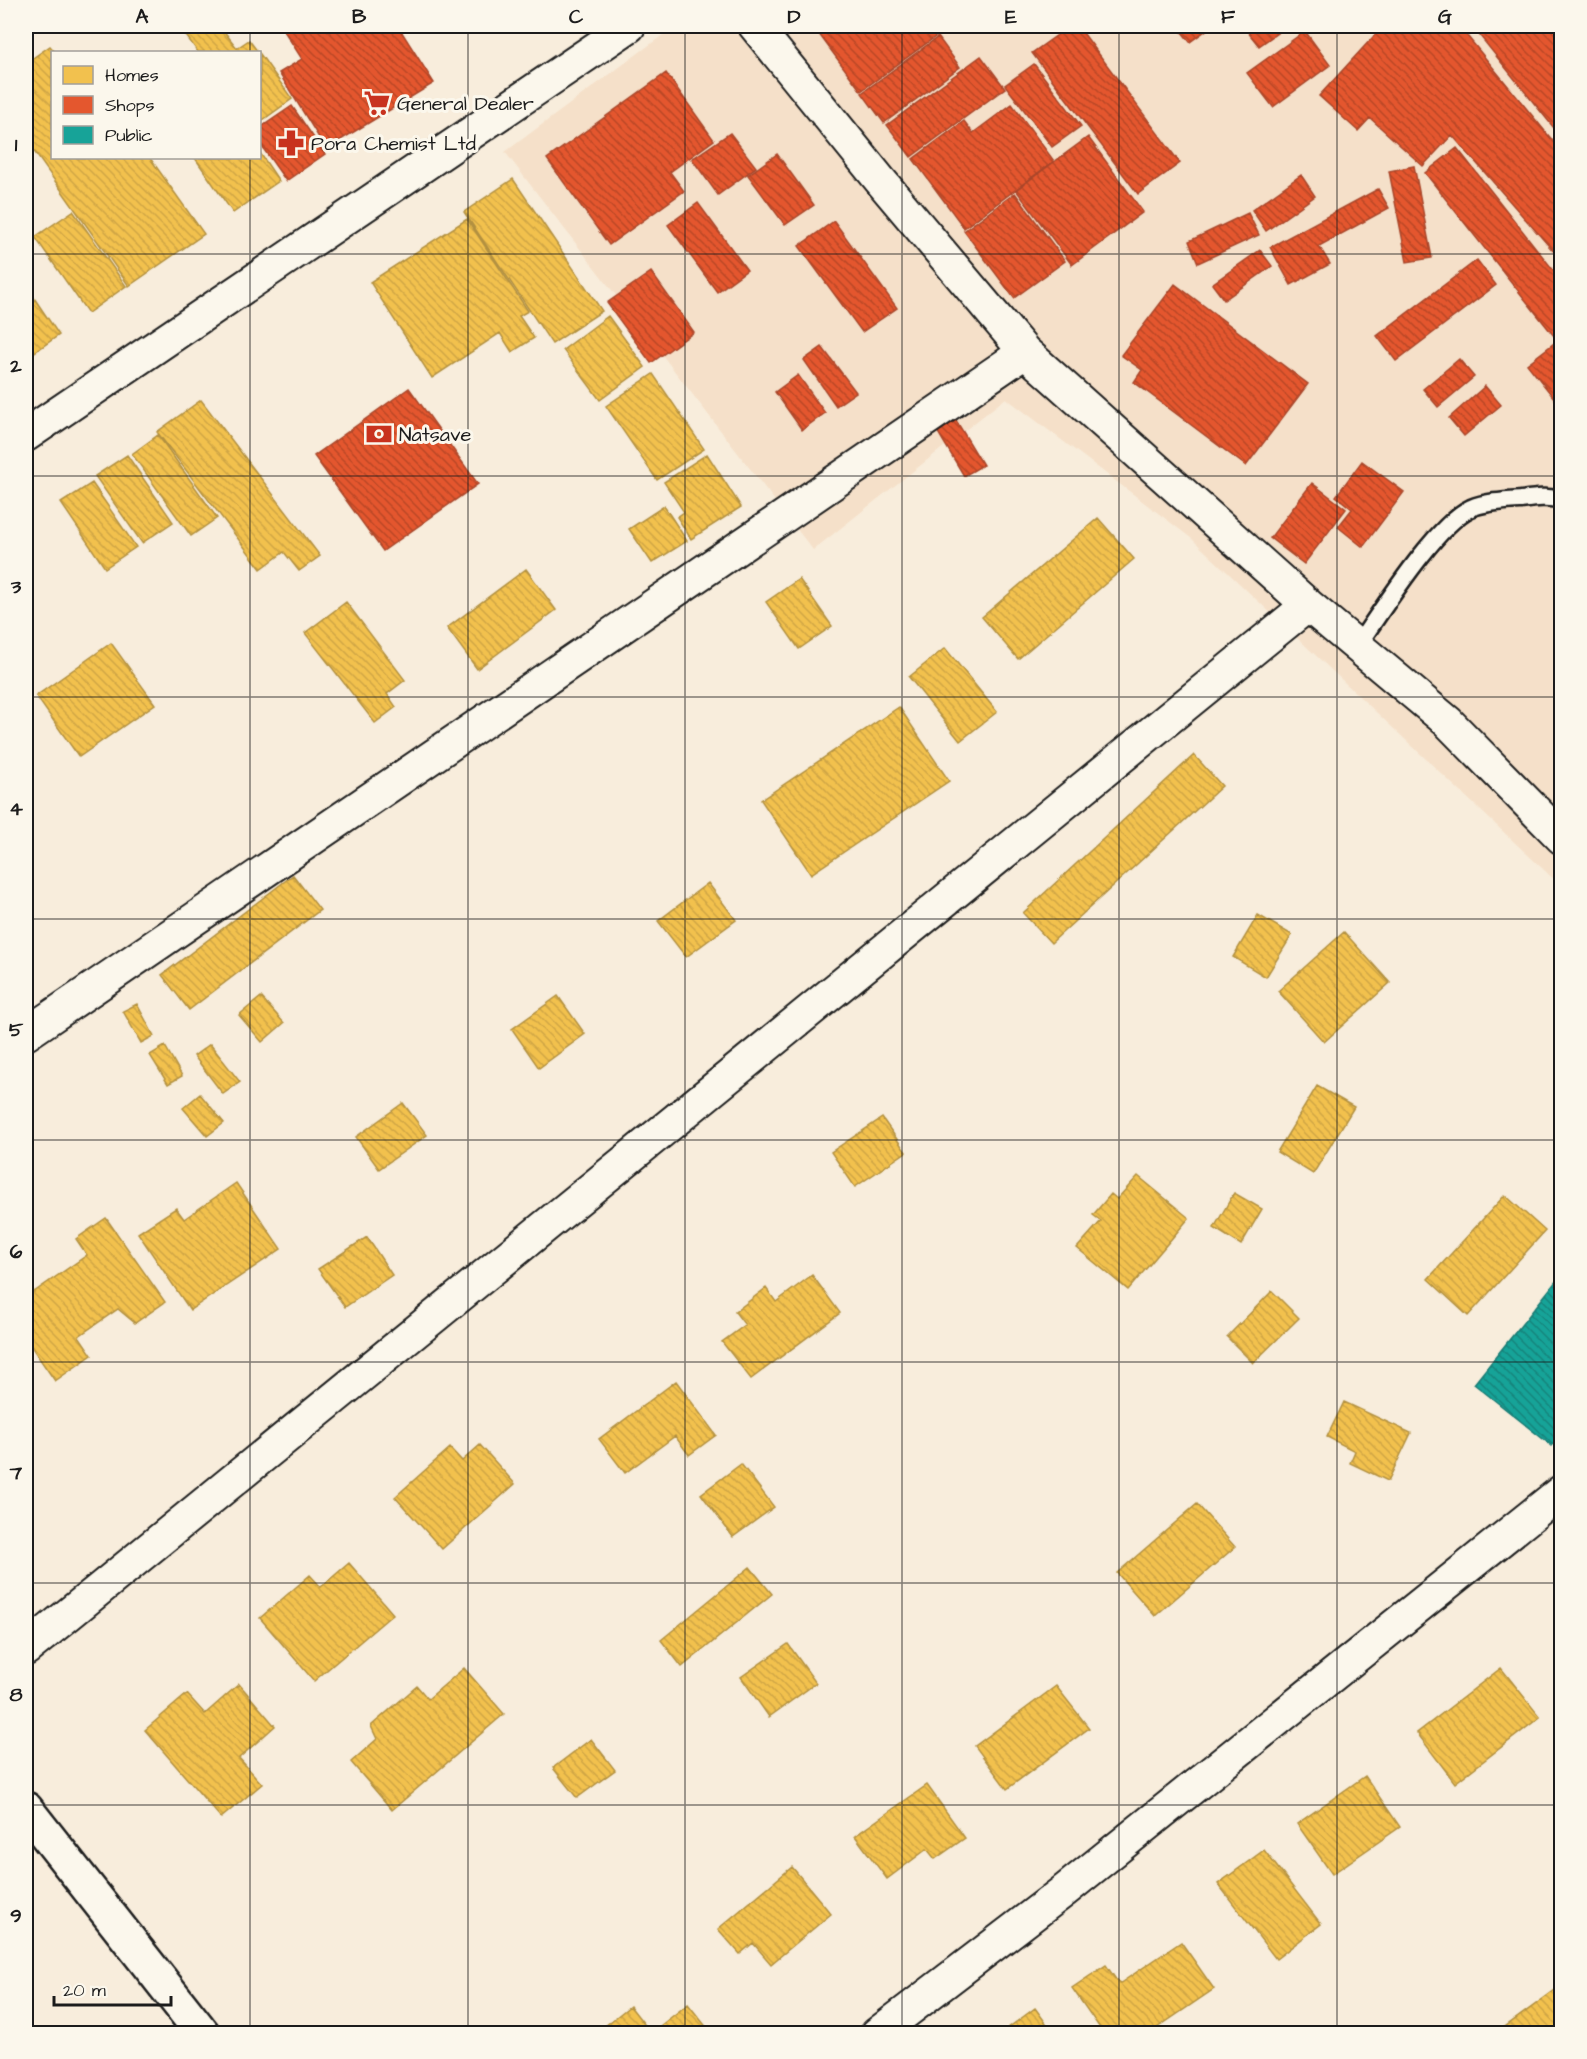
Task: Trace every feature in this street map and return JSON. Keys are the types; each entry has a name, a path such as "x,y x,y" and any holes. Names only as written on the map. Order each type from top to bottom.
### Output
{"main road":[{"path":"26,1809 203,2034"}],"street":[{"path":"26,435 629,26"},
{"path":"755,26 1025,352 1308,605 1448,723 1562,838"},
{"path":"26,1034 1025,352"},
{"path":"26,1649 1308,605"},
{"path":"877,2034 1064,1891 1562,1491"}],"lane":[{"path":"1357,646 1425,551 1450,523 1471,508 1501,501 1552,497 1562,500"}],"shaded area":[{"path":"675,26 1561,26 1561,886 1191,538 1006,398 813,550 505,152"}],"building: Homes":[{"path":"179,26 220,26 237,48 249,40 257,51 197,51"},
{"path":"50,46 54,51 51,51 51,159 151,159 204,234 129,286 26,140 26,63"},
{"path":"261,55 292,99 261,121"},
{"path":"261,154 279,181 233,213 196,159 261,159"},
{"path":"513,179 602,311 552,344 464,212"},
{"path":"73,211 126,286 88,313 35,237"},
{"path":"467,219 528,311 519,316 534,338 512,352 500,333 432,378 370,282"},
{"path":"26,286 59,335 26,358"},
{"path":"608,316 645,367 600,400 563,350"},
{"path":"653,374 704,449 657,480 606,406"},
{"path":"201,400 320,556 299,571 284,552 261,569 157,432"},
{"path":"158,435 217,518 191,536 132,454"},
{"path":"707,454 741,507 691,539 677,517 684,512 664,482"},
{"path":"127,455 173,522 142,543 95,476"},
{"path":"92,483 136,547 105,568 61,503"},
{"path":"664,506 687,541 652,563 629,529"},
{"path":"1098,518 1134,559 1018,659 982,617"},
{"path":"526,569 556,610 477,669 447,628"},
{"path":"799,579 832,626 799,649 766,602"},
{"path":"346,602 405,680 387,694 396,707 375,723 305,633"},
{"path":"111,643 155,704 79,757 36,696"},
{"path":"945,648 997,712 960,741 909,677"},
{"path":"899,707 949,781 811,874 761,800"},
{"path":"1194,755 1222,786 1051,943 1023,913"},
{"path":"293,875 320,910 189,1010 162,975"},
{"path":"708,883 736,920 686,957 658,921"},
{"path":"1258,915 1292,935 1266,977 1233,957"},
{"path":"1344,932 1390,983 1324,1042 1278,991"},
{"path":"558,996 585,1034 539,1068 512,1029"},
{"path":"261,997 284,1023 262,1042 239,1015"},
{"path":"137,1004 154,1036 141,1043 123,1011"},
{"path":"210,1044 240,1082 223,1094 194,1056"},
{"path":"165,1046 182,1076 168,1084 150,1055"},
{"path":"1317,1086 1354,1107 1313,1174 1277,1152"},
{"path":"200,1094 224,1123 207,1136 183,1108"},
{"path":"403,1103 427,1135 379,1169 356,1137"},
{"path":"882,1118 906,1152 855,1187 831,1152"},
{"path":"1138,1176 1189,1218 1128,1290 1077,1248 1101,1221 1093,1215 1111,1194 1117,1199"},
{"path":"236,1183 281,1249 190,1310 138,1233 176,1208 184,1219"},
{"path":"1234,1193 1262,1209 1241,1245 1214,1228"},
{"path":"1505,1195 1545,1231 1468,1316 1428,1279"},
{"path":"106,1218 165,1302 135,1323 118,1309 79,1336 92,1355 55,1381 26,1339 26,1281 34,1292 87,1255 76,1239"},
{"path":"367,1237 392,1275 345,1307 318,1269"},
{"path":"812,1275 840,1313 751,1379 722,1342 745,1325 735,1312 766,1288 776,1302"},
{"path":"1272,1291 1299,1318 1253,1363 1227,1337"},
{"path":"676,1381 716,1435 689,1455 675,1436 625,1473 599,1439"},
{"path":"1344,1402 1411,1433 1388,1481 1350,1463 1355,1451 1327,1437"},
{"path":"480,1445 515,1484 442,1549 395,1497 450,1448 462,1461"},
{"path":"741,1464 774,1507 733,1537 701,1494"},
{"path":"1197,1504 1235,1547 1155,1616 1117,1573"},
{"path":"349,1563 393,1614 314,1681 260,1618 310,1575 321,1587"},
{"path":"750,1567 772,1594 682,1667 661,1640"},
{"path":"788,1644 816,1683 769,1717 741,1677"},
{"path":"464,1668 504,1714 392,1810 351,1762 377,1739 371,1726 417,1686 428,1699"},
{"path":"1501,1668 1540,1717 1455,1783 1417,1733"},
{"path":"239,1684 275,1726 239,1758 262,1784 221,1818 145,1730 187,1694 205,1714"},
{"path":"1056,1686 1089,1728 1007,1789 975,1746"},
{"path":"591,1739 615,1770 577,1798 553,1768"},
{"path":"1365,1776 1400,1827 1332,1874 1297,1824"},
{"path":"927,1785 965,1838 935,1859 927,1849 887,1879 855,1836"},
{"path":"1264,1850 1321,1924 1276,1959 1218,1884"},
{"path":"792,1867 831,1914 771,1964 753,1943 740,1954 718,1929"},
{"path":"1181,1942 1214,1989 1148,2034 1104,2034 1072,1988 1106,1965 1119,1984"},
{"path":"1562,1985 1562,2034 1499,2034 1498,2032"},
{"path":"688,2004 712,2034 595,2034 630,2006 651,2033"},
{"path":"1035,2008 1054,2034 1000,2034"},
{"path":"462,2026 469,2034 453,2034"}],"building: Shops":[{"path":"281,26 398,26 434,83 326,149 279,73 302,59"},
{"path":"813,26 950,26 861,91"},
{"path":"1070,26 1078,26 1180,163 1138,194 1032,53"},
{"path":"1177,26 1212,26 1190,42"},
{"path":"1243,26 1287,26 1259,46"},
{"path":"1383,26 1387,30 1391,26 1459,26 1562,152 1562,261 1452,135 1423,166 1370,118 1358,131 1319,96"},
{"path":"1472,26 1562,26 1562,130 1558,133"},
{"path":"1305,31 1330,65 1273,107 1247,73"},
{"path":"938,37 960,67 884,123 862,93"},
{"path":"981,56 1005,88 911,157 887,125"},
{"path":"1034,64 1081,126 1052,147 1005,85"},
{"path":"666,73 714,140 670,172 684,191 609,245 547,159"},
{"path":"1012,104 1054,161 964,228 913,159 964,121 973,133"},
{"path":"292,106 325,154 286,181 261,145 261,127"},
{"path":"730,133 756,167 718,195 692,159"},
{"path":"1088,137 1143,212 1072,265 1016,190"},
{"path":"1457,148 1562,281 1562,330 1554,336 1425,173"},
{"path":"777,154 814,205 785,225 748,175"},
{"path":"1414,166 1432,258 1407,262 1389,171"},
{"path":"1301,175 1315,196 1266,231 1252,210"},
{"path":"1378,189 1389,208 1319,246 1330,264 1291,285 1270,247"},
{"path":"1015,193 1065,261 1014,298 964,231"},
{"path":"698,203 747,270 717,292 668,225"},
{"path":"1248,213 1259,235 1198,263 1189,241"},
{"path":"834,221 897,308 862,332 799,246"},
{"path":"1260,250 1272,266 1224,300 1212,284"},
{"path":"1477,260 1496,285 1396,361 1377,336"},
{"path":"651,272 694,332 651,363 607,303"},
{"path":"1175,284 1308,384 1246,466 1134,382 1142,370 1121,355"},
{"path":"1562,337 1562,408 1527,364"},
{"path":"822,347 856,392 836,406 804,360"},
{"path":"1459,359 1474,377 1438,407 1423,389"},
{"path":"798,375 825,413 802,430 775,392"},
{"path":"1485,386 1501,405 1464,436 1449,418"},
{"path":"409,388 478,484 383,551 314,456"},
{"path":"951,412 983,465 964,476 933,424"},
{"path":"1362,461 1404,492 1363,547 1338,527 1352,509 1336,496"},
{"path":"1312,483 1346,509 1304,564 1270,538"}],"building: Public":[{"path":"1562,1274 1562,1435 1552,1446 1474,1384"}],"place":[{"name":"General Dealer","path":"377,103"},
{"name":"Pora Chemist Ltd","path":"291,143"},
{"name":"Natsave","path":"379,434"}]}
